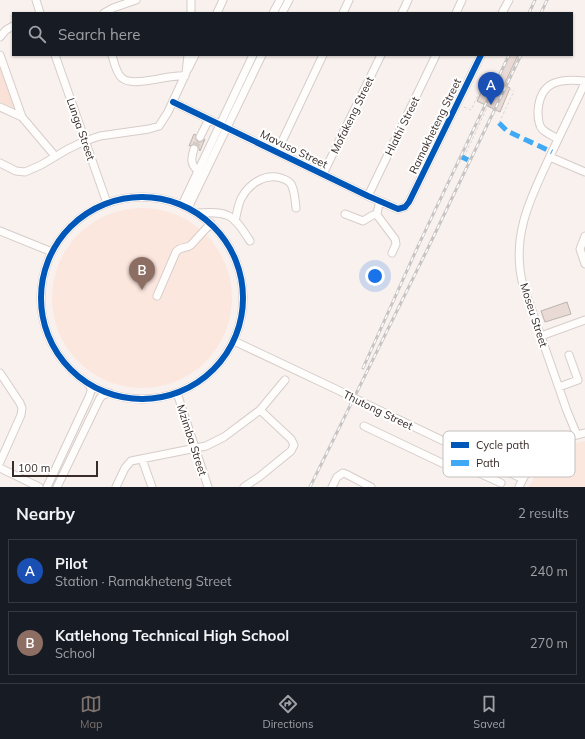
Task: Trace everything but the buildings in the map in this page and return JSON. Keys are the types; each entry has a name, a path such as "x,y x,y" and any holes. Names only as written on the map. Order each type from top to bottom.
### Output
{"street":[{"path":"36,0 40,12"},
{"path":"106,12 136,0"},
{"path":"191,0 191,12"},
{"path":"217,12 223,0"},
{"path":"274,12 280,0"},
{"path":"283,12 289,0"},
{"path":"343,12 349,0"},
{"path":"402,12 408,0"},
{"path":"456,12 462,0"},
{"path":"503,12 509,0"},
{"path":"0,37 6,30 12,27"},
{"path":"0,55 22,117 55,156"},
{"name":"Lunga Street","path":"55,56 107,203"},
{"path":"112,56 121,78 129,81 186,75"},
{"path":"186,75 188,56"},
{"path":"0,163 16,171 25,172 85,141 100,136 150,129 159,126 163,122 195,56"},
{"path":"185,206 198,171 253,56"},
{"path":"185,206 227,128 262,56"},
{"path":"277,152 323,56"},
{"name":"Mofakeng Street","path":"323,174 381,56"},
{"name":"Hlathi Street","path":"368,196 436,56"},
{"name":"Ramakheteng Street","path":"406,205 481,56"},
{"path":"558,139 542,129 538,120 541,95 546,88 553,83 572,80 585,82"},
{"name":"Moseu Street","path":"574,431 522,281 520,240 522,224 528,205 585,82"},
{"name":"Mavuso Street","path":"173,102 380,202 398,209 406,205"},
{"path":"0,106 22,117"},
{"path":"200,137 209,119"},
{"path":"194,149 191,160 192,164 198,171"},
{"path":"550,156 585,172"},
{"path":"235,221 241,198 248,188 255,182 267,177 276,177 291,183 294,190 296,208"},
{"path":"137,197 160,198 185,206 197,212 211,223 223,237 233,253 240,270 244,306 241,324 234,341 226,355 216,367 198,382 177,393 144,399 128,398 98,389 73,371 62,359 53,346 45,325 41,299 42,283 52,252 62,236 75,222 90,211 107,203 137,197"},
{"path":"380,202 377,213 395,239 396,244 392,254"},
{"path":"197,212 217,212 226,214 239,224 250,241"},
{"path":"345,214 363,221 373,215 378,215"},
{"path":"157,296 176,252 181,248 191,245 211,223"},
{"path":"0,231 52,252"},
{"path":"585,236 580,249 585,264"},
{"path":"540,336 585,320"},
{"name":"Thutong Street","path":"234,341 443,441"},
{"path":"558,387 578,380 569,355"},
{"path":"0,373 22,408 21,416 0,462"},
{"path":"116,487 128,464 135,460 206,446 218,440 260,410 285,380"},
{"path":"47,487 89,397 91,388 90,384 86,381"},
{"path":"57,487 100,398 108,393 112,394"},
{"name":"Mzimba Street","path":"177,393 208,487"},
{"path":"244,487 291,451 294,445 291,439 260,410"},
{"path":"364,426 443,463"},
{"path":"576,435 585,433"},
{"path":"142,458 152,487"},
{"path":"0,468 39,487"},
{"path":"332,487 340,474 346,474 371,487"},
{"path":"487,477 500,483"},
{"name":"Thutong Street","path":"519,477 523,479"},
{"path":"519,487 523,479"}],"path":[{"path":"457,104 471,110 486,78 514,91 499,123"},
{"path":"464,157 498,84"}],"shaded area":[{"path":"0,60 15,106 13,108 0,102"},
{"path":"142,208 160,210 176,215 192,223 206,234 217,248 225,264 230,280 232,298 230,316 225,332 217,348 206,362 192,373 176,381 160,386 142,388 124,386 108,381 92,373 78,362 67,348 59,332 54,316 52,298 54,280 59,264 67,248 78,234 92,223 108,215 124,210"},
{"path":"585,441 585,487 529,487 534,477 575,477 575,443"}],"tunnel":[{"path":"194,149 200,137"}],"railway":[{"path":"529,12 535,0"},
{"path":"541,12 547,0"},
{"path":"363,368 419,244 509,56"},
{"path":"310,487 521,56"}],"marked path":[{"path":"499,123 507,131 552,152"},
{"path":"462,157 468,160"}],"cycle path":[{"path":"173,102 398,209 405,207 409,202 481,56"},
{"path":"132,197 152,197 171,201 190,209 206,220 220,234 231,250 239,269 243,288 243,298 243,308 239,327 231,346 220,362 206,376 190,387 171,395 152,399 132,399 113,395 94,387 78,376 64,362 53,346 45,327 41,308 41,288 45,269 53,250 64,234 78,220 94,209 113,201 132,197"}],"place":[{"name":"Pilot","path":"491,105"},
{"name":"Katlehong Technical High School","path":"142,290"}]}
